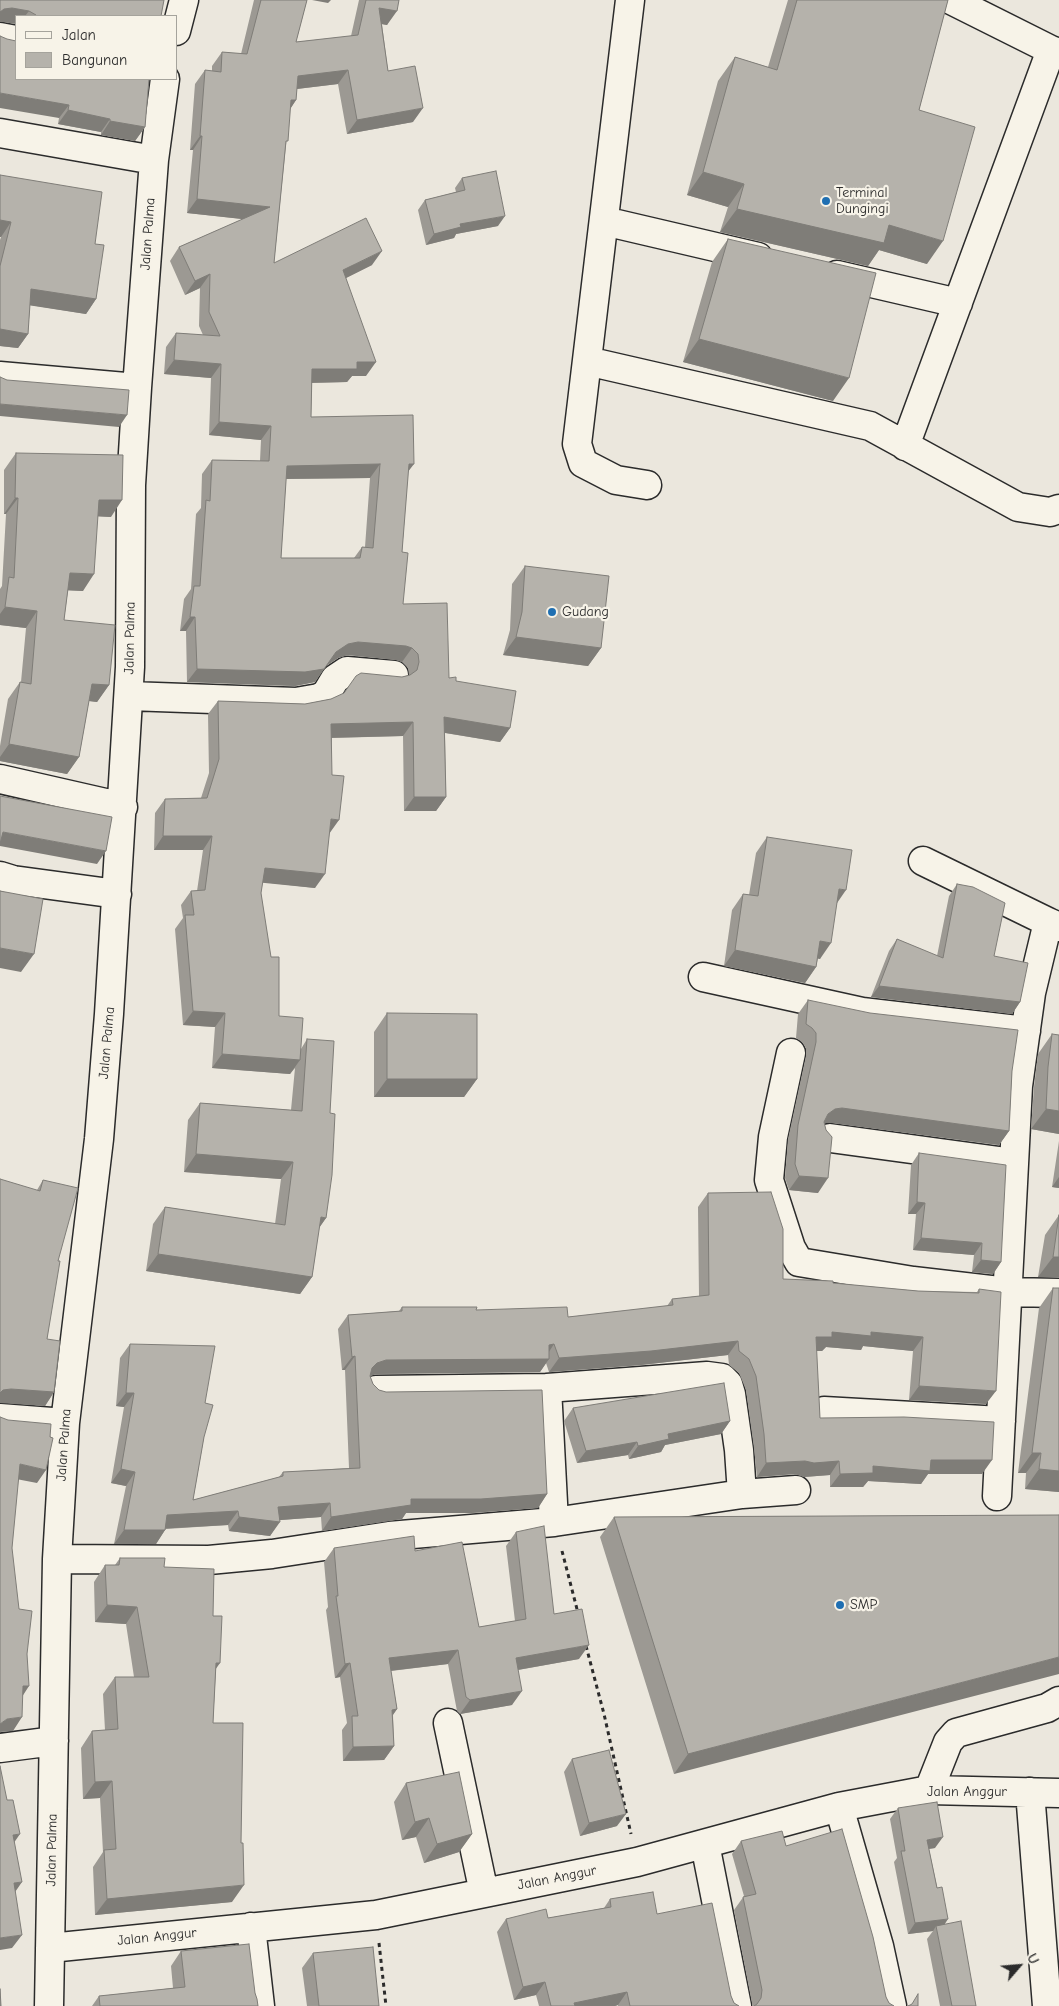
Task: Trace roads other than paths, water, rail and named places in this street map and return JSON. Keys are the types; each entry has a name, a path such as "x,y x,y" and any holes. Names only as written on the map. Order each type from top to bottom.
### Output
{"street":[{"path":"178,23 184,0"},
{"path":"630,0 577,444 583,464 616,480 647,485"},
{"path":"905,446 958,302 1055,52 951,0"},
{"path":"0,37 15,40"},
{"name":"Jalan Palma","path":"50,2006 57,1559 65,1423 99,1139 123,807 129,696 131,484 154,160 165,80"},
{"path":"0,133 154,160"},
{"path":"604,221 786,263"},
{"path":"814,270 958,302"},
{"path":"587,361 870,426 1018,507 1050,512 1059,508"},
{"path":"0,376 137,388"},
{"path":"129,696 296,702 319,698 326,694 335,679 347,671 394,675"},
{"path":"0,779 123,807"},
{"path":"923,861 1053,924 1031,993 1018,1086 997,1496"},
{"path":"0,876 13,880 117,894"},
{"path":"703,977 862,1012 1026,1031"},
{"path":"791,1053 773,1137 769,1180 791,1248 799,1262 913,1281 1008,1292 1059,1293"},
{"path":"830,1138 1014,1163"},
{"path":"376,1390 547,1388 706,1376 722,1378 728,1384 731,1394 739,1450 742,1494"},
{"path":"547,1388 554,1522"},
{"path":"824,1411 1001,1421"},
{"path":"0,1418 65,1423"},
{"path":"57,1559 209,1560 272,1554 388,1536 554,1522 742,1494 796,1490"},
{"path":"929,1790 948,1742 956,1733 1047,1708 1059,1701"},
{"path":"448,1724 484,1893"},
{"path":"0,1748 54,1741"},
{"name":"Jalan Anggur","path":"50,1948 376,1915 637,1862 839,1807 929,1790 1059,1792"},
{"path":"1030,1792 1047,2006"},
{"path":"839,1807 879,1946 892,2006"},
{"path":"705,1844 737,2006"},
{"path":"251,1927 260,2006"}],"place":[{"name":"Terminal Dungingi","path":"826,201"},
{"name":"Gudang","path":"552,612"},
{"name":"SMP","path":"840,1605"}]}
